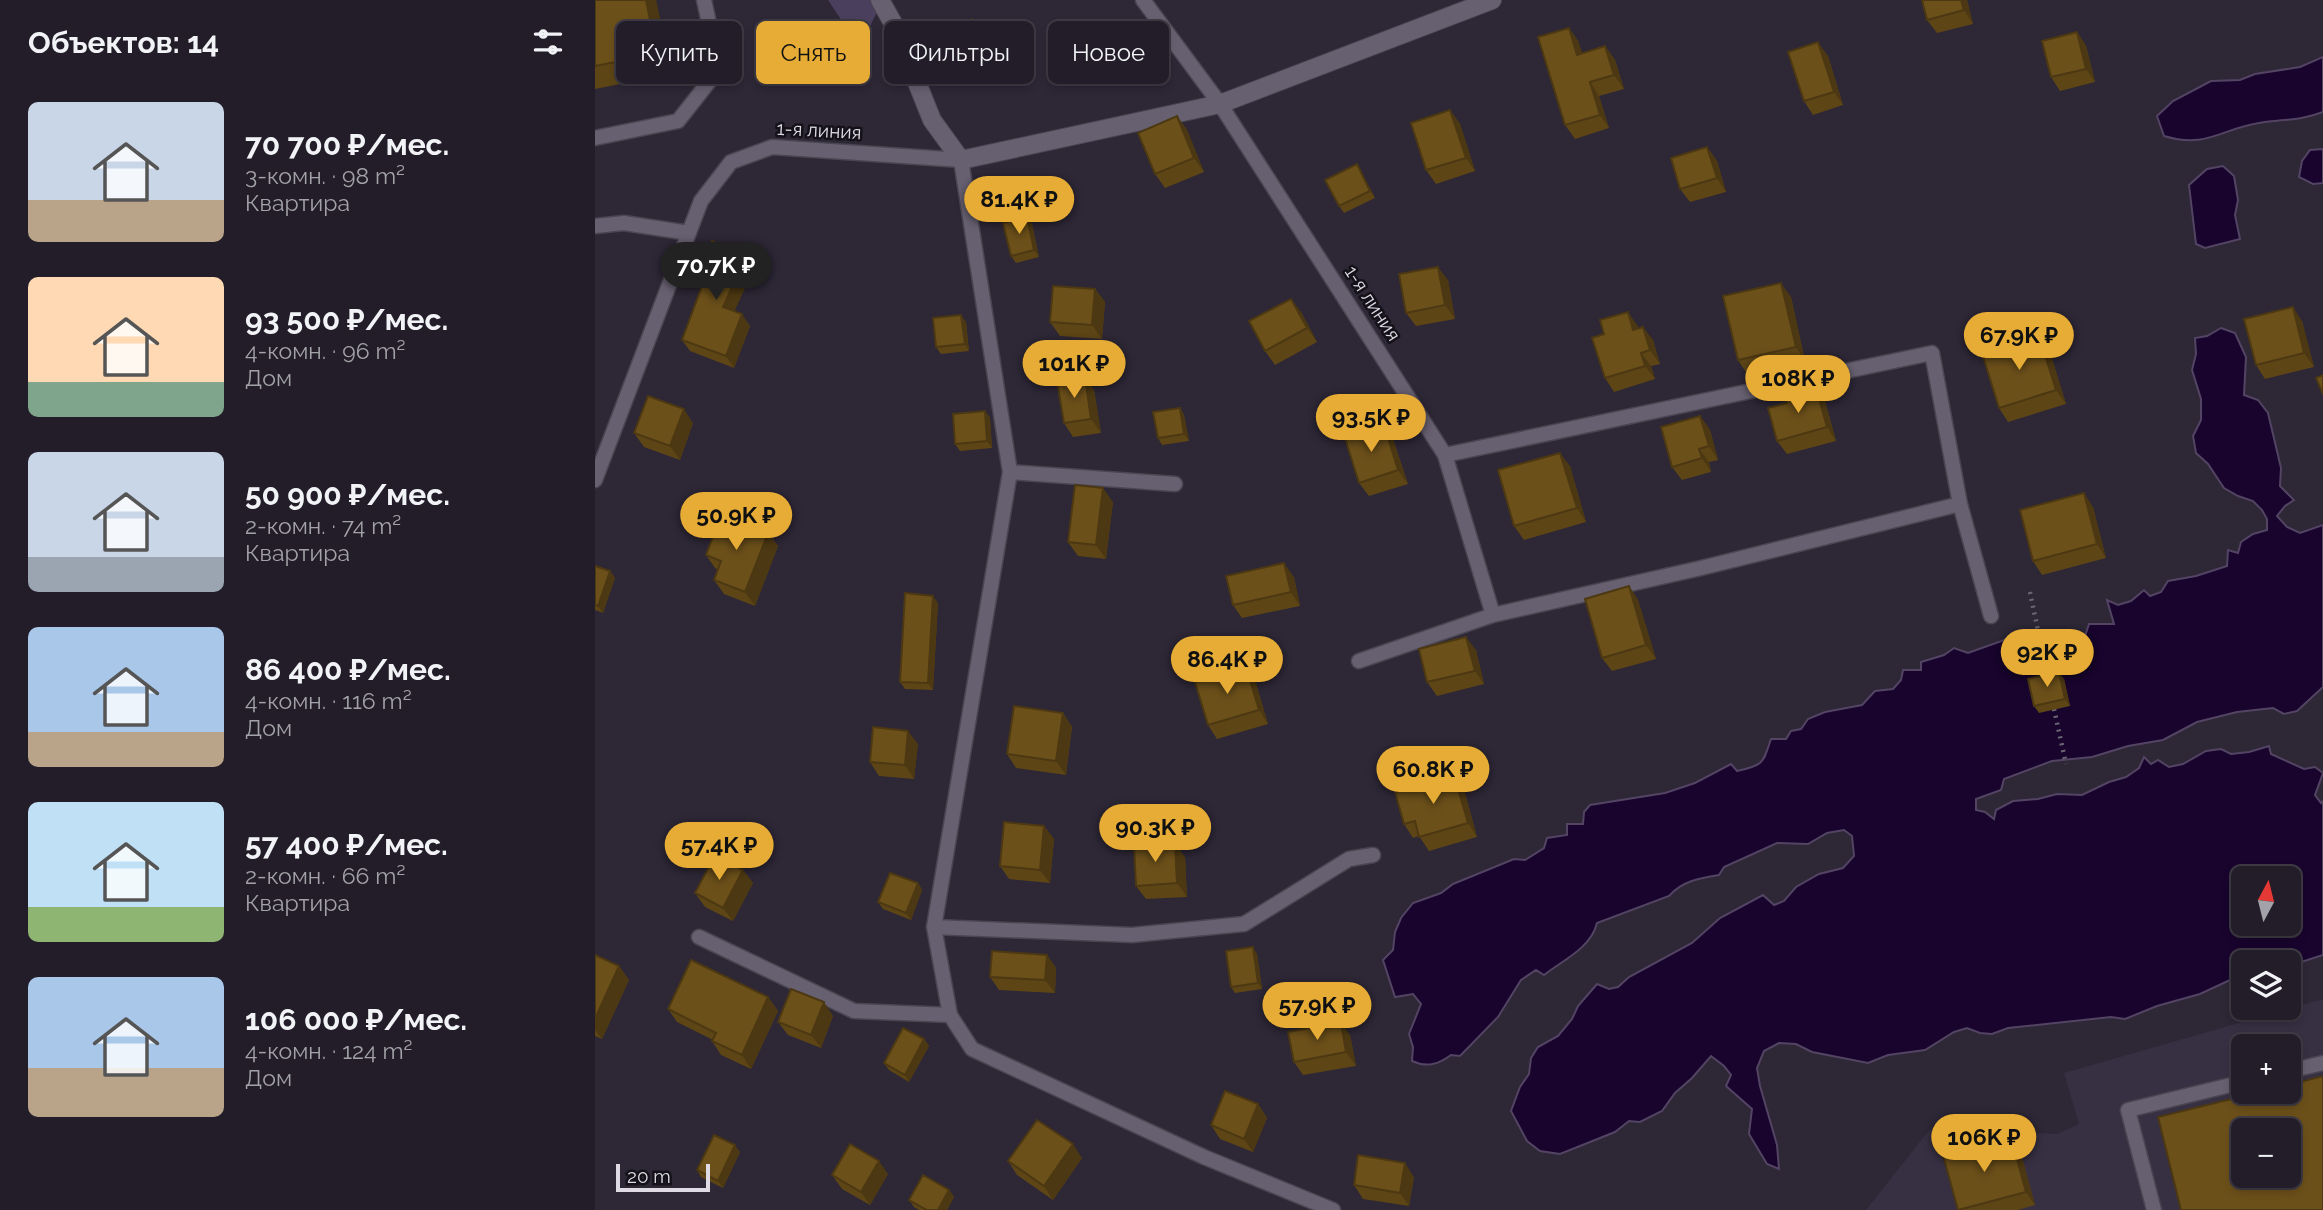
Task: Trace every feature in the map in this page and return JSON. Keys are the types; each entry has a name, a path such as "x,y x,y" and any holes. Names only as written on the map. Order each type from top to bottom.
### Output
{"street":[{"path":"880,0 894,25 932,120 961,160"},
{"name":"1-я линия","path":"961,160 1220,104 1492,0"}],"lane":[{"path":"595,138 678,121 719,69 704,0"},
{"path":"1143,0 1220,104"},
{"name":"1-я линия","path":"1220,104 1445,455 1493,615"},
{"name":"1-я линия","path":"595,480 701,201 731,162 772,147 961,160"},
{"path":"961,160 1010,472 934,927 950,1015 972,1049 1204,1157 1333,1210"},
{"path":"595,226 624,223 689,233"},
{"path":"1445,455 1932,354 1960,504 1991,616"},
{"path":"1010,472 1175,484"},
{"path":"1359,661 1493,615 1701,568 1960,504"},
{"path":"934,927 1132,935 1244,924 1349,859 1373,855"},
{"path":"699,937 854,1011 950,1015"},
{"path":"2301,1068 2323,1063"},
{"path":"2154,1210 2128,1110 2231,1085"}],"path":[{"path":"2030,592 2049,682"},
{"path":"2055,709 2066,764"}],"shaded area":[{"path":"828,0 872,0 878,11 870,28 870,21 842,21"},
{"path":"2323,57 2323,112 2245,126 2203,139 2164,136 2157,116 2173,101 2211,81 2240,80 2255,74 2300,67"},
{"path":"2323,149 2323,183 2313,184 2299,177 2302,161 2310,150"},
{"path":"2223,166 2234,176 2238,200 2235,215 2240,239 2205,248 2196,244 2189,185 2207,169"},
{"path":"2221,328 2235,333 2246,357 2244,395 2258,400 2268,413 2281,468 2280,486 2294,500 2277,516 2287,527 2300,533 2323,525 2323,687 2297,711 2284,714 2273,708 2237,712 2197,722 2163,740 2128,746 2092,757 2052,761 2004,779 2001,790 1976,799 1976,810 1985,812 1994,819 1996,810 2013,801 2057,794 2082,795 2126,777 2139,768 2144,757 2151,764 2158,760 2169,767 2183,764 2206,751 2221,749 2231,754 2269,746 2271,754 2304,769 2315,767 2323,773 2315,795 2321,803 2323,801 2323,955 2301,962 2301,950 2231,950 2231,980 2200,994 2157,1006 2125,1019 2111,1017 2008,1028 1992,1034 1967,1028 1954,1032 1925,1050 1888,1055 1868,1063 1812,1052 1796,1044 1779,1043 1764,1051 1757,1068 1777,1145 1779,1169 1767,1164 1749,1134 1752,1109 1726,1086 1731,1075 1711,1056 1675,1093 1662,1111 1640,1122 1629,1121 1615,1132 1560,1154 1540,1151 1527,1141 1511,1111 1520,1087 1529,1074 1531,1058 1538,1047 1558,1036 1597,984 1609,989 1618,987 1629,977 1692,943 1720,918 1763,895 1774,905 1784,901 1796,887 1819,874 1843,868 1854,856 1852,836 1844,830 1827,833 1808,844 1777,843 1724,867 1719,875 1692,881 1669,896 1597,923 1589,940 1575,953 1544,975 1536,970 1521,980 1498,1017 1460,1056 1451,1055 1428,1065 1412,1061 1413,1047 1409,1034 1421,1004 1413,994 1395,997 1383,960 1393,950 1395,932 1401,918 1413,903 1514,859 1525,860 1544,848 1547,838 1567,835 1567,824 1583,824 1584,812 1590,805 1665,793 1695,783 1731,764 1737,771 1753,767 1764,758 1771,739 1786,739 1791,731 1801,729 1808,719 1825,712 1862,705 1875,691 1893,689 1901,680 1903,670 1921,670 1921,662 1944,655 1954,648 1968,653 2007,639 2018,644 2050,638 2085,636 2089,624 2114,624 2107,600 2118,605 2131,601 2144,590 2150,596 2161,592 2168,581 2227,566 2228,550 2238,553 2241,542 2253,534 2267,530 2267,519 2262,510 2253,501 2224,488 2208,464 2196,453 2193,436 2201,420 2201,399 2192,370 2196,354 2195,338 2207,336"},
{"path":"2323,999 2323,1210 1866,1210 1930,1129 2057,1134 2079,1124 2064,1073 2250,1020 2301,1020 2301,1005"}],"building":[{"path":"595,0 646,0 650,21 616,21 616,62 595,66"},
{"path":"1922,0 1961,0 1964,10 1927,20"},
{"path":"1569,28 1577,55 1605,46 1614,75 1590,82 1600,115 1565,125 1538,37"},
{"path":"2077,32 2086,69 2051,77 2042,41"},
{"path":"1818,42 1834,92 1804,101 1788,52"},
{"path":"1450,110 1466,158 1426,170 1411,123"},
{"path":"1177,116 1194,158 1155,174 1138,133"},
{"path":"1707,147 1717,178 1680,189 1671,158"},
{"path":"1357,164 1370,191 1339,206 1325,180"},
{"path":"1027,217 1034,250 1011,256 1003,223"},
{"path":"712,241 746,256 723,307 742,314 726,356 682,340 709,267 702,264"},
{"path":"1438,267 1445,305 1406,313 1399,274"},
{"path":"1781,283 1796,347 1738,360 1723,296"},
{"path":"1053,286 1095,289 1092,325 1050,322"},
{"path":"1291,299 1307,328 1265,351 1249,321"},
{"path":"2293,307 2304,353 2256,365 2244,319"},
{"path":"1628,312 1633,330 1643,327 1650,350 1641,353 1645,366 1605,378 1592,338 1604,334 1600,320"},
{"path":"961,315 965,344 936,347 933,318"},
{"path":"2039,336 2056,390 1999,408 1982,353"},
{"path":"2323,375 2323,394 2316,378"},
{"path":"1085,377 1091,419 1064,423 1057,381"},
{"path":"1816,388 1827,427 1777,441 1768,408 1787,403 1785,396"},
{"path":"648,396 684,409 670,446 634,433"},
{"path":"1180,408 1184,434 1158,438 1153,412"},
{"path":"985,411 987,441 955,444 953,414"},
{"path":"1700,416 1709,446 1699,449 1702,458 1672,467 1661,427"},
{"path":"1384,425 1398,470 1359,483 1345,438"},
{"path":"1560,453 1577,508 1514,526 1498,470"},
{"path":"1075,485 1103,488 1096,545 1068,542"},
{"path":"2084,493 2097,544 2033,561 2020,510"},
{"path":"721,515 768,533 745,592 714,580 721,561 706,555"},
{"path":"1284,563 1291,592 1233,605 1226,576"},
{"path":"595,566 610,571 598,606 595,605"},
{"path":"1629,586 1646,645 1602,658 1585,599"},
{"path":"905,593 933,596 928,683 900,682"},
{"path":"1466,637 1475,671 1427,682 1419,649"},
{"path":"1246,667 1259,710 1208,725 1195,682"},
{"path":"2059,672 2065,699 2034,706 2028,679"},
{"path":"1014,706 1063,713 1056,761 1007,754"},
{"path":"873,727 908,731 905,765 870,762"},
{"path":"1454,775 1468,823 1419,837 1415,821 1404,824 1395,792"},
{"path":"1004,822 1044,826 1040,870 1000,866"},
{"path":"1175,843 1177,883 1136,886 1134,846"},
{"path":"715,855 743,870 723,908 695,893"},
{"path":"890,873 918,883 906,913 878,902"},
{"path":"1253,947 1258,983 1231,987 1226,951"},
{"path":"992,951 1047,955 1045,980 990,977"},
{"path":"595,955 619,966 595,1019"},
{"path":"691,960 768,997 742,1055 712,1041 716,1033 668,1009"},
{"path":"791,989 824,1002 811,1035 778,1022"},
{"path":"1341,1022 1346,1052 1294,1062 1288,1032"},
{"path":"903,1028 924,1039 905,1075 884,1063"},
{"path":"2323,1076 2323,1210 2181,1210 2158,1117 2231,1099 2231,1104 2301,1104 2301,1082"},
{"path":"1225,1091 1258,1104 1244,1139 1211,1125"},
{"path":"1037,1120 1073,1144 1044,1186 1008,1161"},
{"path":"714,1135 735,1145 718,1181 697,1170"},
{"path":"2011,1137 2026,1192 1958,1210 1943,1155"},
{"path":"850,1144 879,1161 861,1192 832,1175"},
{"path":"1358,1155 1405,1163 1400,1193 1354,1185"},
{"path":"923,1175 949,1190 938,1210 927,1210 909,1200"}]}
